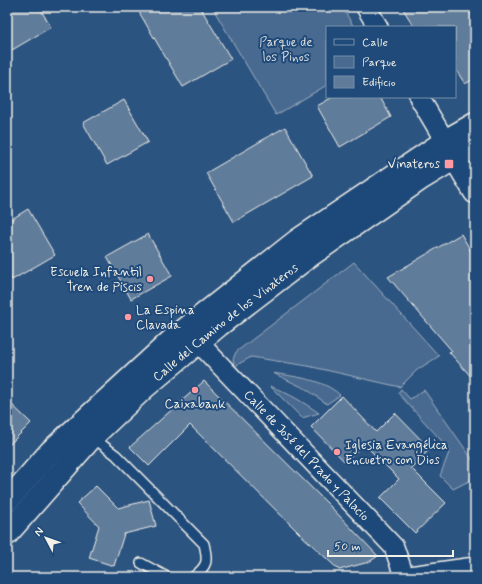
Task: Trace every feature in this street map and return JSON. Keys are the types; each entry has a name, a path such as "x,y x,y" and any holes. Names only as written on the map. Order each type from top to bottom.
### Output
{"main road":[{"name":"Calle del Camino de los Vinateros","path":"7,534 92,436 145,387 198,342 308,257 422,178 475,124"},
{"name":"Calle del Camino de los Vinateros","path":"7,501 51,451 184,330 298,240 450,149 475,146"},
{"path":"450,149 475,192"}],"street":[{"path":"366,7 377,26"},
{"path":"420,98 450,149"},
{"name":"Calle de José del Prado y Palacio","path":"198,342 394,548 403,577"},
{"path":"403,577 475,567"}],"lane":[{"path":"92,436 116,455 204,544 207,558 202,570 193,577"},
{"path":"141,563 168,577"}],"green space":[{"name":"Parque de los Pinos","path":"212,7 342,7 353,26 326,26 326,86 276,115"},
{"path":"354,262 439,356 417,370 400,387 308,366 251,357 235,366 233,359 236,352"},
{"path":"273,373 317,382 326,385 340,395 327,404 306,389"},
{"path":"270,386 295,398 319,413 302,418"},
{"path":"401,389 410,399 424,390 475,463 475,478 453,489 440,476 450,450 398,393"}],"building":[{"path":"7,7 39,7 51,27 7,53"},
{"path":"136,7 200,7 231,59 183,87"},
{"path":"402,7 467,7 475,20 475,78 465,84 456,70 456,26 413,26"},
{"path":"331,98 381,98 391,117 340,147 317,106"},
{"path":"124,100 148,142 107,165 83,123"},
{"path":"285,127 313,176 234,222 206,173"},
{"path":"28,209 55,255 12,280 7,271 7,222"},
{"path":"148,234 172,276 131,299 107,257"},
{"path":"461,234 475,258 475,381 449,352 452,351 388,277"},
{"path":"204,381 328,504 378,556 369,562 339,570 299,533 190,425 149,466 130,447"},
{"path":"342,396 376,432 395,413 430,449 411,468 446,503 415,533 380,498 399,479 364,444 345,462 311,427"},
{"path":"7,400 31,423 7,447"},
{"path":"96,486 118,508 149,500 156,526 124,534 114,566 89,558 99,526 77,503"}],"place":[{"name":"Vinateros","path":"449,164"},
{"name":"Escuela Infantil Tren de Piscis","path":"150,279"},
{"name":"La Espina Clavada","path":"128,317"},
{"name":"Caixabank","path":"195,390"},
{"name":"Iglesia Evangélica Encuetro con Dios","path":"337,452"}]}
